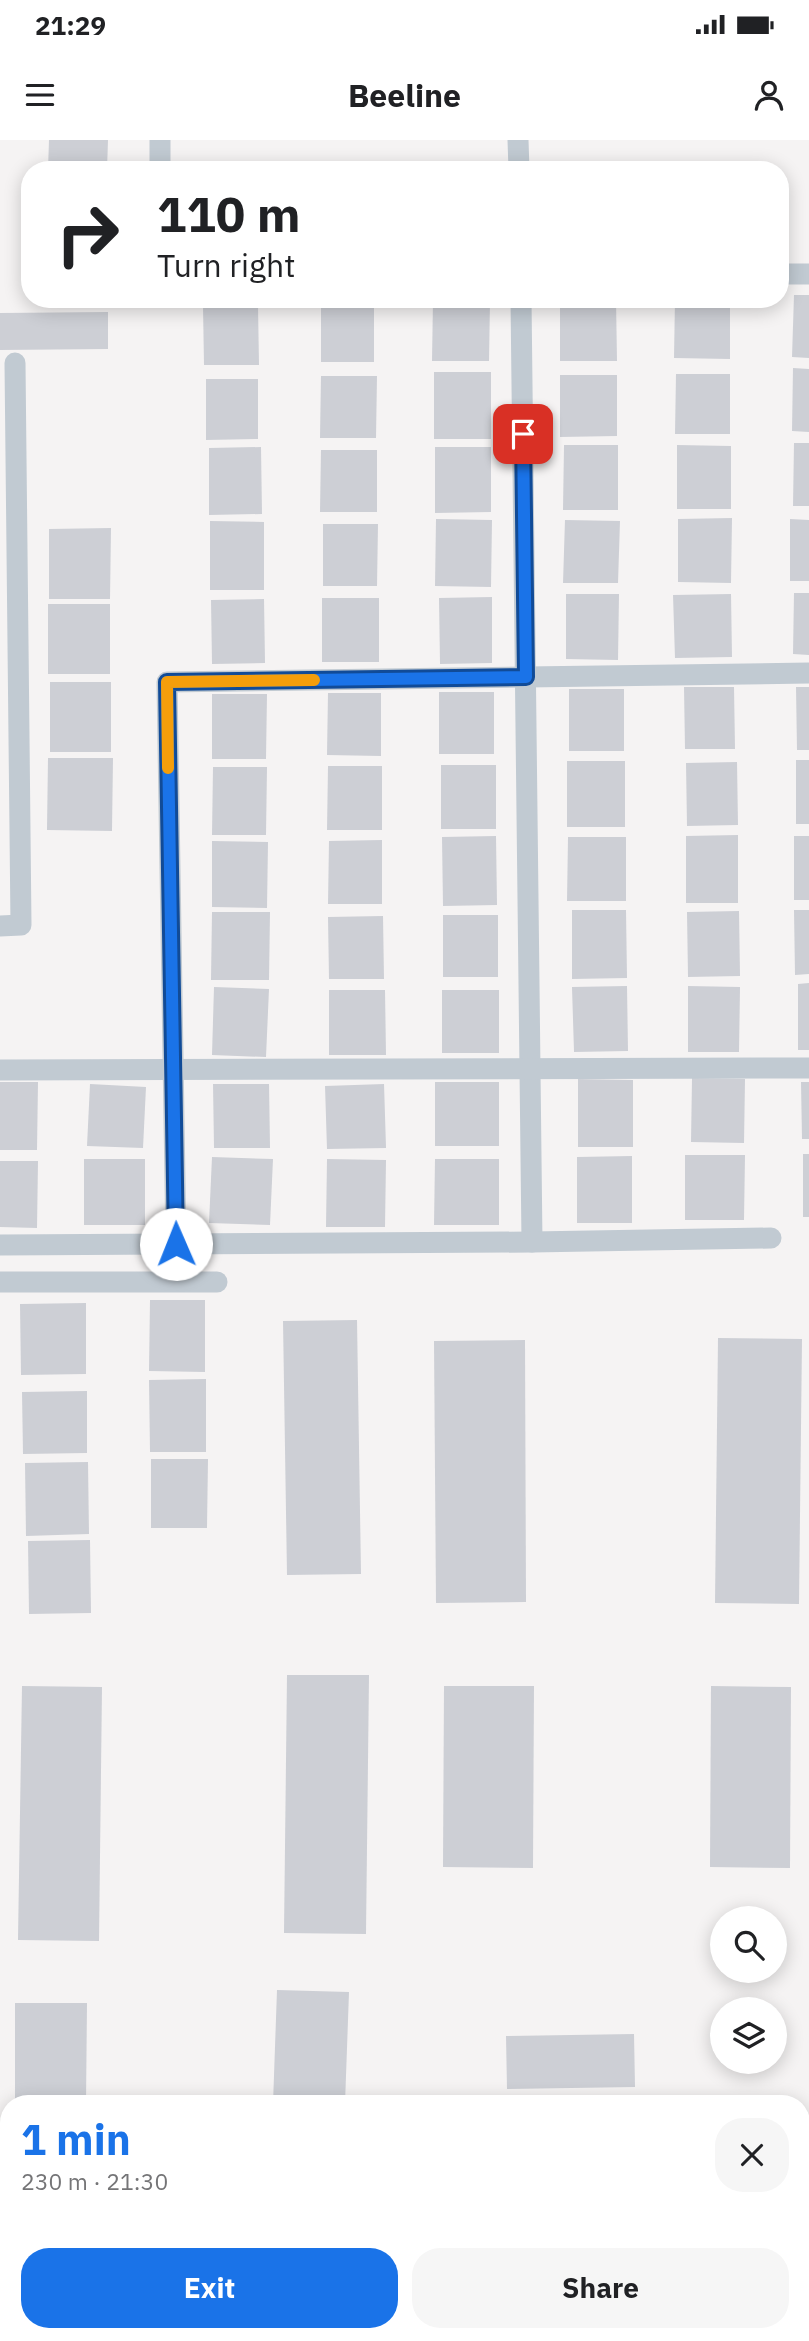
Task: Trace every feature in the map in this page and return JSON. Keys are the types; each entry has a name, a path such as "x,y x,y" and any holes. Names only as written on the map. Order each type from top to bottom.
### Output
{"lane":[{"path":"160,140 160,161"},
{"path":"518,140 519,161"},
{"path":"789,274 809,274"},
{"path":"521,308 533,1242"},
{"path":"0,926 22,925 15,363"},
{"path":"176,1244 167,682 809,673"},
{"path":"0,1070 809,1068"},
{"path":"0,1245 771,1238"},
{"path":"0,1282 217,1282"}],"building":[{"path":"49,140 108,140 107,161 48,161"},
{"path":"794,295 809,295 809,358 792,357"},
{"path":"203,308 258,308 259,365 204,365"},
{"path":"321,308 374,308 374,362 321,362"},
{"path":"433,308 490,308 489,361 432,361"},
{"path":"560,308 616,308 617,361 560,361"},
{"path":"675,308 730,308 730,359 674,358"},
{"path":"108,312 108,349 0,350 0,313"},
{"path":"793,368 809,369 809,432 792,431"},
{"path":"434,372 491,372 491,439 434,439"},
{"path":"676,374 730,374 730,434 675,434"},
{"path":"560,375 617,375 617,436 560,437"},
{"path":"321,376 377,376 376,438 320,438"},
{"path":"206,379 258,379 258,439 206,440"},
{"path":"794,443 809,443 809,506 793,506"},
{"path":"564,445 618,445 618,510 563,510"},
{"path":"677,445 731,446 731,509 677,509"},
{"path":"261,447 262,514 209,515 209,448"},
{"path":"435,447 491,447 491,512 435,513"},
{"path":"321,450 377,450 377,512 320,512"},
{"path":"732,518 731,583 678,582 678,519"},
{"path":"436,519 492,520 491,587 435,586"},
{"path":"790,519 809,520 809,581 790,581"},
{"path":"565,520 620,521 618,583 563,583"},
{"path":"210,521 264,522 264,590 210,590"},
{"path":"323,524 378,524 377,586 323,586"},
{"path":"111,528 110,599 49,599 49,529"},
{"path":"794,593 809,593 809,655 793,654"},
{"path":"566,594 619,594 618,660 566,659"},
{"path":"731,594 732,657 675,658 673,595"},
{"path":"492,597 492,663 440,664 439,598"},
{"path":"322,598 379,598 379,662 322,662"},
{"path":"264,599 265,663 212,664 211,600"},
{"path":"48,604 110,604 110,674 48,674"},
{"path":"50,682 111,682 111,752 50,752"},
{"path":"684,687 734,687 735,749 685,749"},
{"path":"796,687 809,687 809,750 797,750"},
{"path":"569,689 624,689 624,751 569,751"},
{"path":"439,692 494,692 494,754 439,754"},
{"path":"328,693 381,693 381,756 327,755"},
{"path":"212,694 267,694 266,759 212,759"},
{"path":"48,758 113,758 112,831 47,830"},
{"path":"796,760 809,760 809,824 796,824"},
{"path":"567,761 625,761 625,827 567,827"},
{"path":"737,762 738,825 687,826 686,763"},
{"path":"441,765 496,765 496,829 441,829"},
{"path":"328,766 382,766 382,830 327,830"},
{"path":"213,767 267,767 266,835 212,835"},
{"path":"738,835 738,903 686,903 686,836"},
{"path":"496,836 497,905 443,906 442,837"},
{"path":"794,836 809,836 809,900 794,900"},
{"path":"568,837 626,837 626,901 567,901"},
{"path":"382,840 382,904 328,904 329,841"},
{"path":"212,841 268,842 267,908 212,907"},
{"path":"572,910 626,910 627,978 572,979"},
{"path":"794,910 809,910 809,974 795,975"},
{"path":"739,911 740,976 688,977 687,912"},
{"path":"212,912 270,912 269,980 211,980"},
{"path":"443,915 498,915 498,977 443,977"},
{"path":"383,916 384,979 329,979 328,917"},
{"path":"809,983 809,1050 798,1050 798,984"},
{"path":"627,986 628,1051 574,1052 572,987"},
{"path":"688,986 740,987 739,1052 688,1052"},
{"path":"214,987 269,989 266,1057 212,1055"},
{"path":"329,990 385,990 386,1055 329,1055"},
{"path":"442,990 499,990 499,1053 442,1053"},
{"path":"692,1078 745,1079 744,1143 691,1142"},
{"path":"578,1079 633,1080 633,1147 578,1147"},
{"path":"0,1082 38,1082 37,1150 0,1150"},
{"path":"435,1082 499,1082 499,1146 435,1146"},
{"path":"801,1082 809,1082 809,1139 802,1139"},
{"path":"90,1084 146,1087 143,1148 87,1146"},
{"path":"213,1084 269,1084 270,1148 214,1148"},
{"path":"384,1084 386,1148 327,1149 325,1086"},
{"path":"803,1154 809,1154 809,1217 803,1217"},
{"path":"685,1155 745,1155 744,1220 685,1220"},
{"path":"632,1156 632,1223 577,1223 577,1157"},
{"path":"212,1157 273,1159 270,1225 209,1223"},
{"path":"84,1159 145,1159 145,1225 84,1225"},
{"path":"327,1159 386,1160 385,1227 326,1227"},
{"path":"435,1159 499,1159 499,1225 434,1225"},
{"path":"0,1161 38,1161 37,1228 0,1227"},
{"path":"150,1300 205,1300 205,1372 149,1371"},
{"path":"86,1303 86,1374 21,1375 20,1304"},
{"path":"357,1320 361,1574 287,1575 283,1321"},
{"path":"718,1338 802,1339 799,1604 715,1603"},
{"path":"525,1340 526,1602 436,1603 434,1341"},
{"path":"206,1379 206,1452 150,1452 149,1380"},
{"path":"87,1391 87,1453 23,1454 22,1392"},
{"path":"151,1459 208,1459 207,1528 151,1528"},
{"path":"88,1462 89,1534 26,1536 25,1463"},
{"path":"90,1540 91,1613 29,1614 28,1541"},
{"path":"287,1675 369,1675 366,1934 284,1933"},
{"path":"22,1686 102,1687 99,1941 18,1940"},
{"path":"444,1686 534,1686 533,1868 443,1867"},
{"path":"711,1686 791,1687 790,1868 710,1867"},
{"path":"277,1990 349,1992 345,2095 273,2095"},
{"path":"15,2003 87,2003 86,2095 15,2095"},
{"path":"634,2034 635,2087 507,2089 506,2036"}],"slow traffic":[{"path":"168,768 167,682 314,680"}],"route":[{"path":"176,1244 167,682 526,677 523,434"}]}
